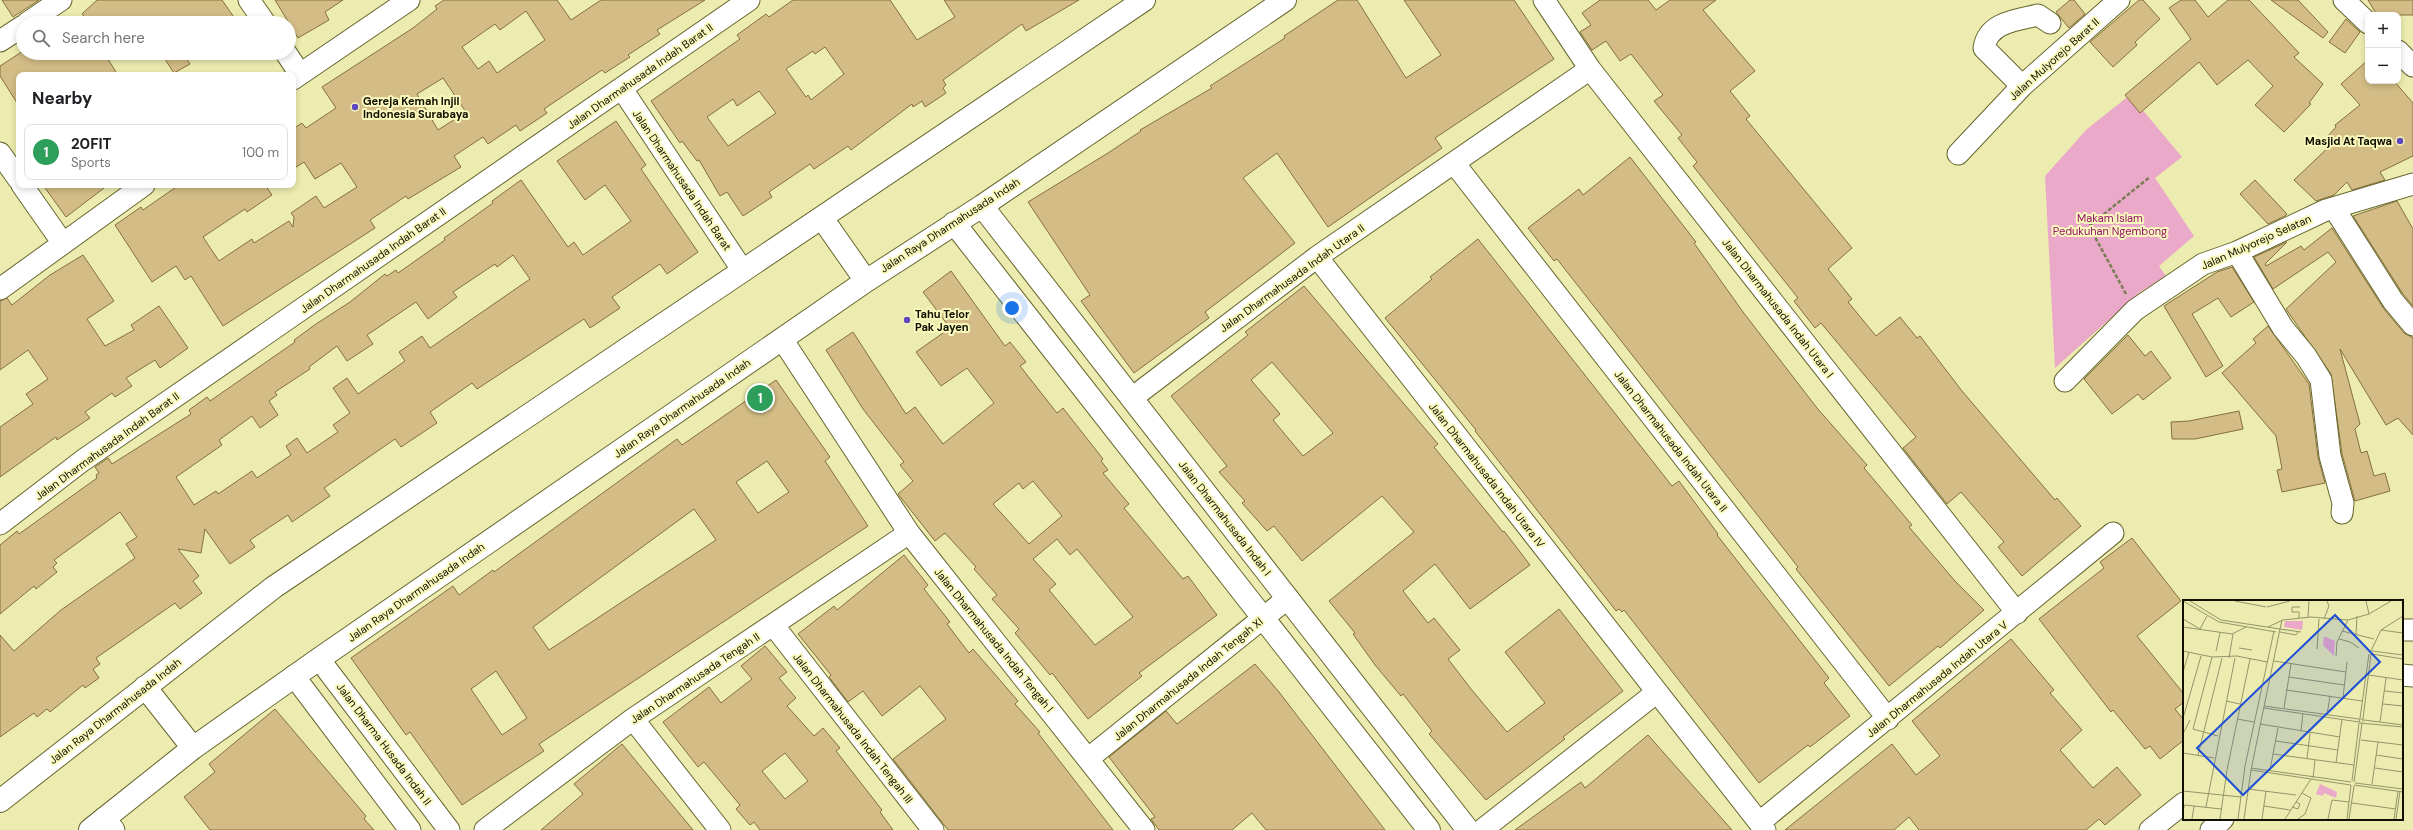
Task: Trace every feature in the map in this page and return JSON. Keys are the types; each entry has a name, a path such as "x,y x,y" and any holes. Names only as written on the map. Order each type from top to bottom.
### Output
{"main road":[{"name":"Jalan Raya Dharmahusada Indah","path":"0,802 274,587 1144,0"},
{"name":"Jalan Raya Dharmahusada Indah","path":"103,826 193,748 294,676 866,280 982,206 1285,0"},
{"name":"Jalan Dharmahusada Indah I","path":"982,206 1468,830"},
{"path":"822,218 866,280"},
{"path":"954,223 1429,830"},
{"path":"145,687 193,748"}],"street":[{"path":"37,16 61,0"},
{"path":"249,0 260,16"},
{"path":"297,76 409,0"},
{"name":"Jalan Dharmahusada Indah Barat II","path":"0,524 89,456 749,0"},
{"name":"Jalan Dharmahusada Indah Utara I","path":"1544,0 1590,69 2017,613"},
{"name":"Jalan Mulyorejo Barat II","path":"1958,154 2022,86 2118,0"},
{"path":"2344,0 2365,20"},
{"path":"2022,86 1984,48 1985,41 1990,32 1997,26 2021,19 2038,15 2050,23"},
{"path":"0,41 16,31"},
{"path":"2401,54 2413,66"},
{"path":"289,60 295,72"},
{"name":"Jalan Dharmahusada Indah Utara II","path":"1132,398 1317,257 1590,69"},
{"name":"Jalan Dharmahusada Indah Barat","path":"622,89 743,271"},
{"path":"0,152 16,176"},
{"name":"Jalan Dharmahusada Indah Utara II","path":"1454,162 1888,719"},
{"name":"Jalan Mulyorejo Selatan","path":"2065,381 2135,310 2203,264 2237,252 2334,208 2413,184"},
{"path":"24,188 62,242"},
{"path":"0,288 62,242 140,188"},
{"path":"2334,208 2393,301 2413,325"},
{"path":"2237,252 2283,328 2306,356 2321,380 2330,456 2343,503 2342,513"},
{"name":"Jalan Dharmahusada Indah Utara IV","path":"1317,257 1762,826"},
{"name":"Jalan Dharmahusada Indah Tengah I","path":"782,339 909,533 1089,758 1144,830"},
{"name":"Jalan Dharmahusada Tengah II","path":"485,830 633,719 774,626 909,533"},
{"name":"Jalan Dharmahusada Indah Utara V","path":"1762,826 1888,719 2113,533"},
{"name":"Jalan Dharmahusada Indah Tengah XI","path":"1089,758 1288,598"},
{"name":"Jalan Dharmahusada Indah Tengah III","path":"774,626 933,830"},
{"name":"Jalan Dharma Husada Indah II","path":"319,659 449,830"},
{"path":"294,676 410,830"},
{"path":"1482,830 1657,692"},
{"path":"633,719 720,830"},
{"path":"2150,830 2183,804"},
{"path":"2211,830 2222,820"}],"path":[{"path":"2135,310 2089,226 2150,177"}],"green space":[{"name":"Makam Islam Pedukuhan Ngembong","path":"2130,95 2182,157 2155,178 2194,236 2159,266 2166,276 2140,292 2055,368 2045,176 2087,129"}],"building":[{"path":"2,0 39,0 13,17"},
{"path":"97,0 222,0 233,16 84,16 82,14"},
{"path":"275,0 343,0 325,12 329,20 298,38 296,35 296,16 285,16"},
{"path":"444,0 557,0 571,20 601,0 705,0 657,30 660,34 628,55 630,57 605,73 602,70 544,109 547,113 520,131 516,125 488,144 483,137 454,156 461,167 408,199 406,196 370,220 375,228 223,326 191,276 185,280 176,266 152,282 115,225 141,207 143,210 175,188 267,188 272,195 247,212 245,209 203,237 219,261 252,239 254,243 289,221 293,227 294,217 291,213 316,196 324,208 357,187 341,163 315,179 304,162 296,167 296,127 302,123 306,128 336,108 322,87 413,28 437,9 435,6","holes":["526,11 545,40 497,73 489,61 478,69 462,47 495,24 500,30","443,78 466,112 438,130 417,94"]},
{"path":"793,0 890,0 917,40 955,17 944,0 1079,0 1026,31 1022,24 943,80 946,85 943,88 946,93 925,107 922,101 913,107 912,104 851,150 848,146 814,169 810,164 769,192 772,197 743,216 727,192 720,196 699,160 697,161 682,141 680,143 651,101 740,39 737,35 766,14 769,17","holes":["825,47 844,74 811,100 808,95 806,97 786,69 813,51 815,54","759,91 776,113 728,146 707,117 733,99 737,106"]},
{"path":"1338,0 1357,0 1406,78 1441,55 1404,0 1514,0 1554,59 1435,138 1442,148 1328,227 1277,153 1243,178 1295,243 1205,312 1209,318 1134,373 1081,301 1090,295 1028,202 1108,153 1141,131 1140,130 1212,88 1210,86 1285,38 1284,36"},
{"path":"1600,0 1648,0 1656,10 1670,0 1716,0 1703,10 1755,71 1730,91 1750,116 1746,119 1852,248 1828,269 1852,299 1848,302 1876,336 1900,317 1917,338 1920,336 1962,391 2055,500 2057,498 2081,526 2022,576 1998,547 2004,542 1961,492 1947,504 1903,448 1916,437 1821,323 1815,328 1794,301 1798,298 1693,166 1697,162 1678,138 1682,135 1654,101 1663,95 1631,54 1620,61 1606,41 1592,50 1580,32 1591,25 1582,13"},
{"path":"2070,0 2074,0 2085,14 2069,28 2056,12"},
{"path":"2139,0 2143,0 2160,19 2135,42 2137,45 2113,67 2090,42"},
{"path":"2181,0 2195,0 2208,17 2228,0 2249,0 2299,53 2294,57 2323,84 2309,103 2311,104 2284,132 2255,105 2273,86 2248,60 2217,85 2199,62 2140,113 2125,95 2191,39 2169,8"},
{"path":"2271,0 2298,0 2328,32 2323,38"},
{"path":"2368,0 2413,0 2413,15 2401,15 2401,12 2375,12"},
{"path":"2346,19 2360,32 2345,53 2329,42"},
{"path":"16,56 16,60 108,60 116,72 16,72 16,101 0,76 0,66"},
{"path":"166,60 187,60 190,64 173,72"},
{"path":"2365,63 2365,84 2397,84 2413,103 2413,156 2380,172 2385,180 2352,190 2347,182 2334,195 2316,201 2294,180 2332,144 2326,138 2336,127 2335,125 2360,105 2341,84"},
{"path":"616,121 646,165 641,169 698,252 667,274 660,264 612,297 620,308 590,328 584,319 477,389 472,383 430,412 437,423 401,447 395,439 324,488 330,496 292,522 288,515 250,540 255,547 230,564 205,529 201,553 178,549 199,576 193,581 202,593 180,609 175,603 96,658 100,664 93,669 99,678 85,688 83,685 50,712 47,709 37,717 34,713 0,737 0,635 14,651 61,610 135,558 126,544 137,537 120,512 54,560 57,563 53,567 57,572 36,589 34,586 0,614 0,545 17,531 19,534 97,478 96,475 99,473 95,467 108,458 112,464 191,414 189,410 207,397 210,401 295,342 294,340 350,302 385,274 387,276 396,270 398,273 445,240 444,238 493,203 492,201 521,180 568,247 574,242 583,255 631,221 605,185 585,200 557,161","holes":["513,255 530,279 430,348 422,336 399,352 405,361 358,394 347,378 333,388 350,413 333,425 338,432 307,453 297,438 286,446 291,455 257,478 252,471 218,494 216,491 194,505 176,477 222,445 219,440 252,416 260,428 278,415 269,401 277,395 275,392 310,369 309,367 337,346 347,361 373,344 367,335 416,302 428,319 457,297 453,292 495,264 497,267"]},
{"path":"1630,157 1696,242 1694,243 1743,312 1817,408 1867,465 1864,468 1912,525 1909,527 1955,581 1984,610 1940,648 1938,646 1889,686 1796,569 1798,567 1557,259 1554,261 1528,228 1579,189 1583,195"},
{"path":"2255,180 2287,214 2285,216 2268,224 2240,194"},
{"path":"45,188 104,188 66,217"},
{"path":"2397,201 2413,229 2413,306 2403,294 2353,216"},
{"path":"2332,228 2384,309 2404,333 2413,338 2413,435 2398,418 2386,425 2340,349 2360,424 2355,429 2361,453 2367,451 2374,476 2385,473 2390,491 2355,501 2342,454 2331,374 2286,309 2336,262 2328,252 2273,289 2254,257 2287,242 2265,264 2266,266 2301,246 2304,250"},
{"path":"1478,239 1672,486 1679,481 1718,534 1717,535 1829,678 1824,683 1850,716 1810,747 1808,745 1759,783 1624,610 1622,612 1619,609 1616,611 1475,431 1476,430 1385,318 1432,279 1430,277"},
{"path":"83,255 114,301 87,319 105,346 134,330 131,325 159,306 188,348 160,368 155,360 126,378 132,386 115,397 112,393 85,412 90,418 57,440 56,437 0,477 0,427 33,404 26,394 48,379 28,350 0,370 0,301 7,298 12,305 50,275"},
{"path":"2232,267 2254,302 2231,317 2218,298 2192,314 2223,366 2206,377 2164,306 2217,272"},
{"path":"951,271 1005,346 1010,342 1026,362 1020,366 1057,413 1063,408 1103,459 1101,461 1108,470 1103,473 1129,504 1124,508 1183,579 1188,576 1217,615 1139,673 1142,676 1088,719 1052,673 1050,675 1015,633 1019,629 992,599 997,595 974,569 976,567 945,533 935,541 898,494 913,481 900,465 904,462 863,409 826,350 853,332 906,414 915,407 943,444 994,403 967,368 941,386 916,352 950,328 923,292","holes":["1033,481 1062,516 1029,544 993,504 1019,483 1023,489","1057,539 1070,555 1077,549 1133,617 1095,645 1049,590 1056,584 1033,559"]},
{"path":"1304,286 1438,444 1434,447 1503,532 1504,531 1530,565 1470,609 1435,564 1403,591 1428,623 1434,618 1460,650 1448,659 1507,732 1545,703 1505,652 1559,609 1623,691 1563,737 1565,739 1486,800 1429,734 1432,731 1403,694 1401,696 1375,665 1353,634 1355,633 1329,601 1414,532 1382,496 1302,561 1274,526 1267,531 1242,503 1245,501 1219,472 1227,466 1171,396 1248,335 1245,332","holes":["1272,362 1333,433 1303,456 1273,420 1280,414 1251,380"]},
{"path":"2268,326 2309,384 2318,457 2325,483 2282,492 2277,470 2282,469 2276,436 2222,373 2256,343 2253,339"},
{"path":"2128,335 2145,356 2151,351 2171,378 2143,400 2138,394 2112,414 2084,379"},
{"path":"776,380 830,457 825,461 868,526 539,744 544,751 462,805 410,732 406,735 351,658 453,586 459,595 493,570 494,572 677,439 682,445","holes":["767,461 789,492 758,513 736,482","694,509 716,540 549,650 533,627","496,671 527,718 502,735 471,689"]},
{"path":"2239,411 2243,429 2195,439 2172,439 2171,422 2189,421"},
{"path":"2132,538 2181,601 2137,636 2183,693 2183,703 2175,709 2183,719 2183,741 2160,759 2150,746 2145,749 2113,710 2111,712 2039,619 2104,568 2100,562"},
{"path":"904,555 928,585 924,589 950,622 947,624 969,653 973,649 1018,701 1015,704 1040,732 1038,733 1113,830 948,830 893,759 946,719 920,686 882,716 863,691 848,702 829,677 831,675 798,634 834,606 837,610"},
{"path":"2011,639 2054,690 2050,693 2082,730 2060,750 2093,788 2117,767 2141,795 2105,825 2099,819 2086,830 1919,830 1909,817 1894,830 1785,830 1892,744 1916,775 1940,756 1912,721"},
{"path":"765,646 787,672 779,678 796,698 787,706 814,736 823,728 840,748 836,751 882,810 880,812 893,830 760,830 754,822 750,825 736,809 740,805 704,762 698,767 663,722 709,687 721,703 752,679 741,666","holes":["785,753 808,781 785,799 762,771"]},
{"path":"1255,664 1279,692 1385,830 1266,830 1252,813 1232,830 1159,830 1151,819 1155,817 1109,757 1166,711 1177,724"},
{"path":"275,709 366,816 364,819 374,830 210,830 184,797 215,772 209,764"},
{"path":"1648,735 1732,830 1515,830 1581,782 1585,788"},
{"path":"622,744 693,830 541,830 583,794 574,784"}],"place":[{"name":"Gereja Kemah Injil Indonesia Surabaya","path":"355,107"},
{"name":"Masjid At Taqwa","path":"2400,141"},
{"name":"Tahu Telor Pak Jayen","path":"907,320"},
{"name":"20FIT","path":"760,398"}]}
